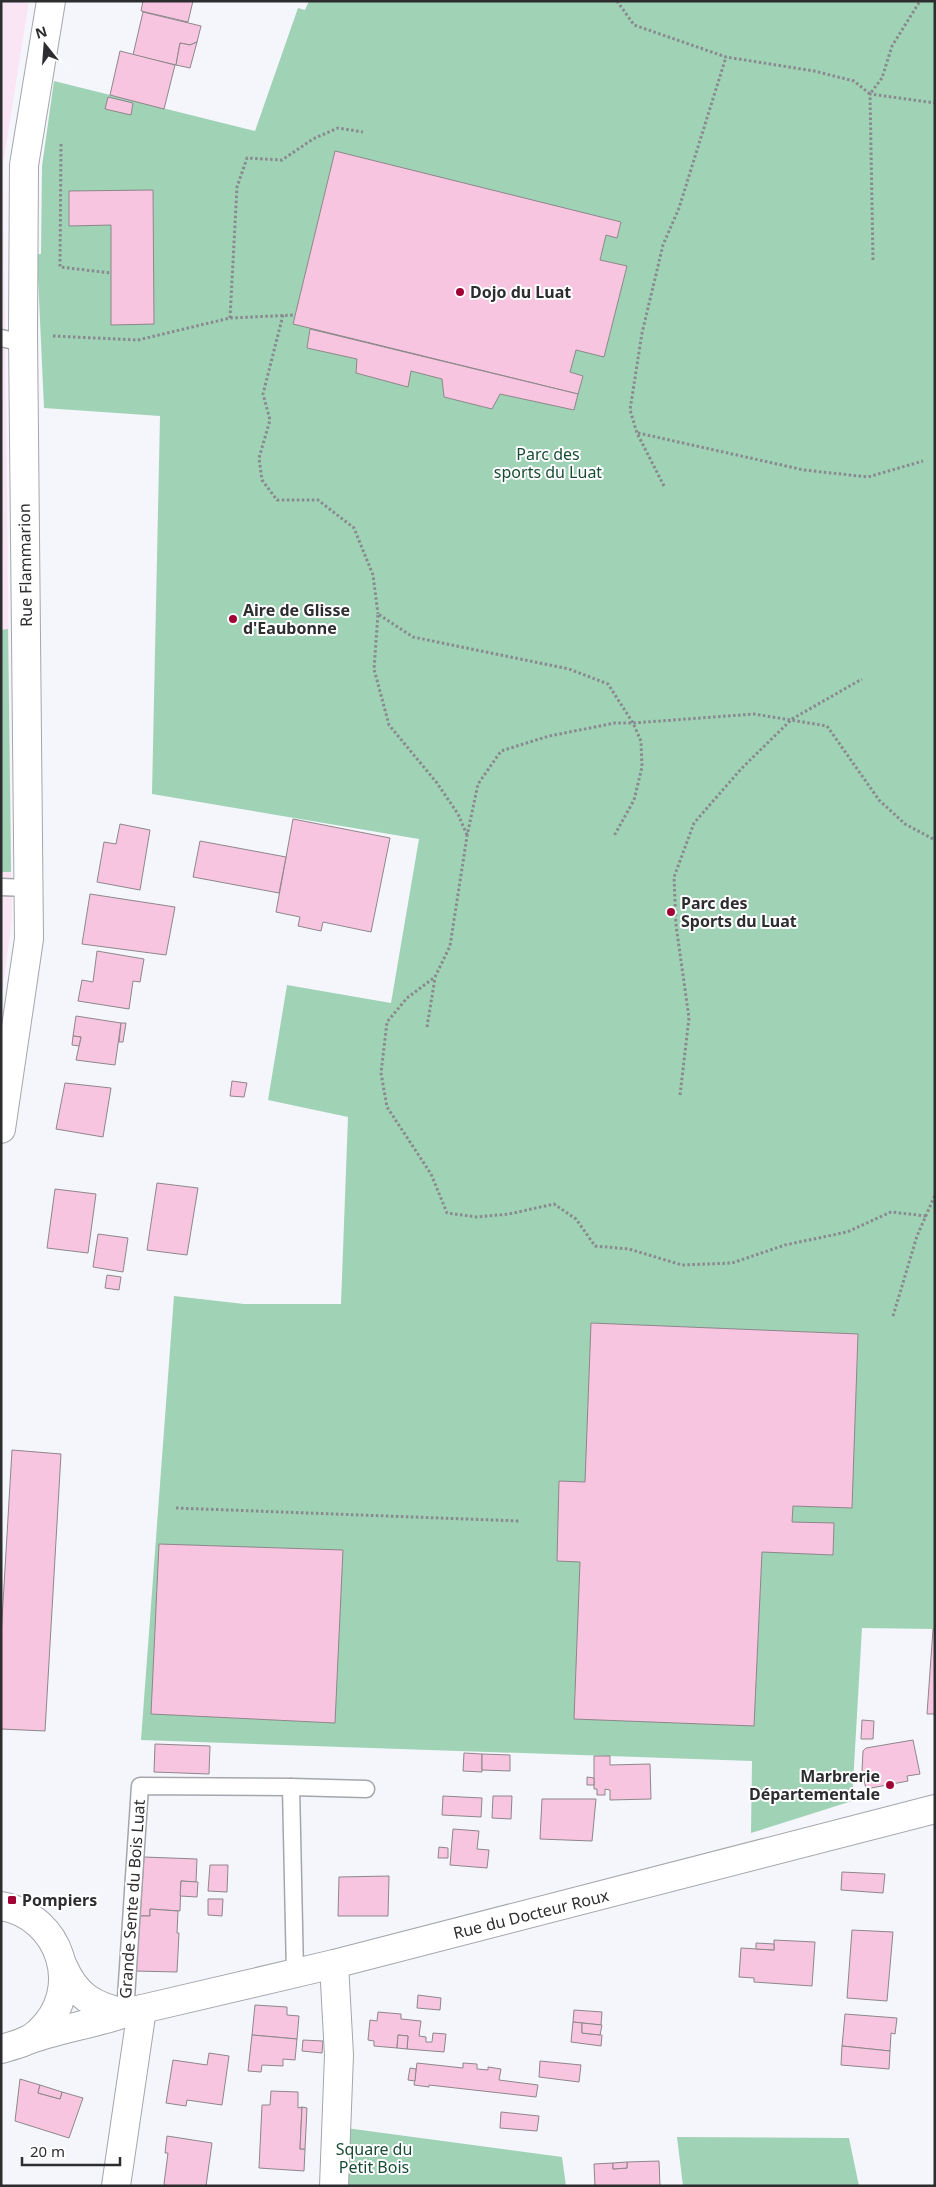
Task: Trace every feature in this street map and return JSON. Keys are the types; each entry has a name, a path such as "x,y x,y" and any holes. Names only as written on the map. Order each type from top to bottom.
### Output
{"street":[{"name":"Rue Flammarion","path":"1,1129 29,939 16,338 24,165 50,1"},
{"name":"Rue du Docteur Roux","path":"12,2046 47,2032 100,2022 134,2011 334,1964 935,1809"},
{"path":"1,1906 24,1913 42,1926 56,1944 63,1966 63,1984 59,2002 51,2019 38,2033 12,2046"},
{"path":"334,1964 339,2055 334,2186"},
{"name":"Rue du Docteur Roux","path":"63,1966 70,1983 80,1994 102,2008 134,2011"},
{"path":"116,2186 134,2011"}],"lane":[{"path":"1,887 28,888"},
{"name":"Grande Sente du Bois Luat","path":"134,2011 140,1786 291,1787"},
{"path":"296,1973 291,1787 366,1789"}],"path":[{"path":"617,1 634,25 726,57 814,71 854,81 870,94 935,103"},
{"path":"873,260 870,94 882,78 892,46 920,1"},
{"path":"664,486 637,433 630,410 644,324 663,244 679,208 726,57"},
{"path":"230,318 237,187 247,158 282,160 313,139 338,128 362,132"},
{"path":"61,138 60,267 111,273"},
{"path":"16,338 138,340 230,318 295,315"},
{"path":"283,316 263,394 270,420 260,458 262,480 277,500 318,500 354,528 373,575 378,614 374,669 389,725 437,783 458,814 467,836"},
{"path":"637,433 804,470 868,477 923,461"},
{"path":"378,614 413,637 569,669 608,684 633,723 641,741 642,767 634,800 614,836"},
{"path":"680,1095 689,1018 676,925 674,877 694,823 741,769 792,719 862,679"},
{"path":"427,1027 435,977 450,946 467,836 478,784 501,751 549,736 615,723 754,714 827,726 879,800 905,824 935,840"},
{"path":"435,977 407,998 387,1022 381,1073 386,1107 431,1174 447,1213 477,1217 509,1214 554,1204 576,1219 595,1246 629,1249 682,1265 732,1263 785,1245 847,1232 891,1212 926,1216"},
{"path":"893,1316 917,1236 935,1195"},
{"path":"176,1508 519,1521"}],"shaded area":[{"path":"1,1 29,1 3,165 12,920 1,1001"}],"green space":[{"name":"Parc des Sports du Luat","path":"309,1 935,1 935,1629 862,1628 852,1801 751,1833 752,1761 141,1740 174,1296 244,1304 341,1304 348,1117 268,1100 287,985 391,1003 419,839 152,794 160,416 44,408 37,254 41,254 42,166 54,81 255,131 298,8 305,10"},
{"path":"8,629 11,872 1,872 1,630"},
{"name":"Square du Petit Bois","path":"346,2128 562,2157 566,2186 345,2186"},
{"path":"677,2137 849,2138 859,2186 683,2186"}],"building":[{"path":"143,1 193,1 188,22 141,11"},
{"path":"143,12 201,26 197,42 190,45 180,43 176,65 133,55"},
{"path":"197,42 190,68 176,65 180,43 190,45"},
{"path":"120,51 175,65 164,109 110,95"},
{"path":"108,97 133,103 131,115 105,109"},
{"name":"Dojo du Luat","path":"335,151 621,222 617,238 606,235 600,260 627,266 604,357 576,350 570,372 583,376 578,394 293,324"},
{"path":"153,190 154,324 111,325 111,225 69,226 69,191"},
{"path":"310,329 578,394 574,410 500,394 492,409 444,397 442,379 411,371 408,387 356,373 357,359 307,348"},
{"path":"293,819 390,838 371,932 323,922 321,931 298,926 300,917 276,912"},
{"path":"120,824 150,830 140,890 97,882 104,842 116,844"},
{"path":"200,841 286,857 279,893 193,877"},
{"path":"90,894 175,907 166,955 82,944"},
{"path":"97,951 144,959 140,982 133,981 129,1009 78,1001 82,980 93,982"},
{"path":"76,1016 121,1023 115,1065 76,1060 81,1037 73,1036"},
{"path":"121,1023 126,1023 123,1042 119,1042"},
{"path":"73,1036 81,1037 79,1046 72,1045"},
{"path":"232,1081 247,1083 244,1097 230,1096"},
{"path":"65,1083 111,1088 103,1137 56,1129"},
{"path":"157,1183 198,1188 187,1255 147,1250"},
{"path":"55,1189 96,1194 88,1253 47,1248"},
{"path":"98,1234 128,1238 123,1272 93,1267"},
{"path":"107,1275 121,1277 119,1290 105,1288"},
{"path":"591,1323 858,1334 852,1508 793,1506 792,1522 834,1523 833,1555 762,1552 754,1726 574,1719 580,1562 557,1561 559,1481 585,1482"},
{"path":"12,1450 61,1454 45,1731 1,1729 1,1637"},
{"path":"159,1544 343,1550 335,1723 151,1714"},
{"path":"933,1629 935,1629 935,1714 927,1714"},
{"path":"862,1720 874,1721 873,1739 861,1739"},
{"path":"913,1740 920,1774 907,1776 908,1781 866,1789 862,1771 863,1751 866,1748"},
{"path":"155,1744 210,1746 209,1774 154,1772"},
{"path":"464,1753 482,1754 482,1772 463,1771"},
{"path":"482,1754 510,1755 510,1771 482,1770"},
{"path":"594,1756 610,1756 610,1765 650,1764 651,1799 610,1800 610,1790 605,1789 605,1795 597,1795 597,1789 594,1789"},
{"path":"587,1777 594,1778 594,1785 587,1785"},
{"path":"443,1796 482,1798 481,1817 442,1815"},
{"path":"493,1796 512,1796 511,1819 492,1818"},
{"path":"542,1799 596,1799 592,1841 540,1839"},
{"path":"453,1829 479,1831 477,1849 489,1850 487,1868 450,1865"},
{"path":"439,1847 448,1848 448,1858 438,1858"},
{"path":"144,1857 197,1859 196,1882 181,1881 180,1911 150,1909 150,1916 140,1916"},
{"path":"210,1865 228,1865 227,1892 208,1891"},
{"path":"842,1872 885,1874 883,1893 841,1890"},
{"path":"389,1876 388,1916 338,1916 339,1877"},
{"path":"181,1881 198,1882 197,1897 180,1896"},
{"path":"208,1899 223,1899 222,1916 208,1915"},
{"path":"150,1909 178,1911 177,1972 134,1971 136,1932 139,1932 140,1916 150,1916"},
{"path":"852,1930 893,1932 887,2001 847,1998"},
{"path":"774,1940 815,1942 812,1986 754,1982 754,1978 739,1977 741,1948 774,1950"},
{"path":"756,1943 774,1944 774,1950 756,1949"},
{"path":"418,1995 441,1998 440,2010 417,2008"},
{"path":"255,2005 287,2007 287,2015 299,2016 297,2039 252,2035"},
{"path":"574,2010 602,2012 601,2025 573,2022"},
{"path":"378,2012 401,2014 401,2019 421,2021 419,2036 426,2037 426,2042 432,2042 433,2033 446,2034 444,2052 407,2049 408,2036 398,2035 397,2048 374,2046 374,2041 368,2040 370,2020 377,2021"},
{"path":"845,2014 897,2018 895,2034 891,2033 890,2051 842,2046"},
{"path":"573,2022 582,2023 582,2033 602,2035 601,2046 571,2042"},
{"path":"582,2023 602,2025 600,2035 582,2033"},
{"path":"252,2035 297,2039 295,2060 283,2059 283,2066 262,2065 261,2072 248,2071"},
{"path":"398,2035 408,2036 407,2049 397,2048"},
{"path":"303,2040 323,2041 322,2053 302,2051"},
{"path":"842,2046 890,2051 889,2069 841,2065"},
{"path":"209,2053 229,2056 222,2105 187,2100 186,2106 166,2103 173,2060 207,2065"},
{"path":"540,2061 581,2065 579,2082 539,2077"},
{"path":"417,2063 463,2068 463,2063 477,2064 477,2069 488,2070 488,2067 501,2069 499,2080 538,2085 536,2097 414,2085"},
{"path":"410,2068 416,2069 415,2081 408,2080"},
{"path":"20,2079 40,2085 38,2093 60,2099 62,2092 83,2098 69,2138 15,2121"},
{"path":"40,2085 62,2092 60,2099 38,2093"},
{"path":"271,2091 298,2092 298,2108 302,2107 300,2149 305,2149 304,2171 259,2168 262,2105 270,2105"},
{"path":"302,2107 307,2108 305,2149 300,2149"},
{"path":"501,2112 539,2116 537,2131 500,2128"},
{"path":"167,2136 212,2143 206,2186 166,2186 164,2184 168,2153 165,2153"},
{"path":"659,2161 660,2186 595,2186 594,2164 613,2163 613,2169 627,2168 627,2162"},
{"path":"627,2162 627,2168 613,2169 613,2163"}],"place":[{"name":"Dojo du Luat","path":"460,292"},
{"name":"Aire de Glisse d'Eaubonne","path":"233,619"},
{"name":"Parc des Sports du Luat","path":"671,912"},
{"name":"Marbrerie Départementale","path":"890,1785"},
{"name":"Pompiers","path":"12,1900"}],"park label":[{"name":"Parc des sports du Luat","path":"548,463"}]}
